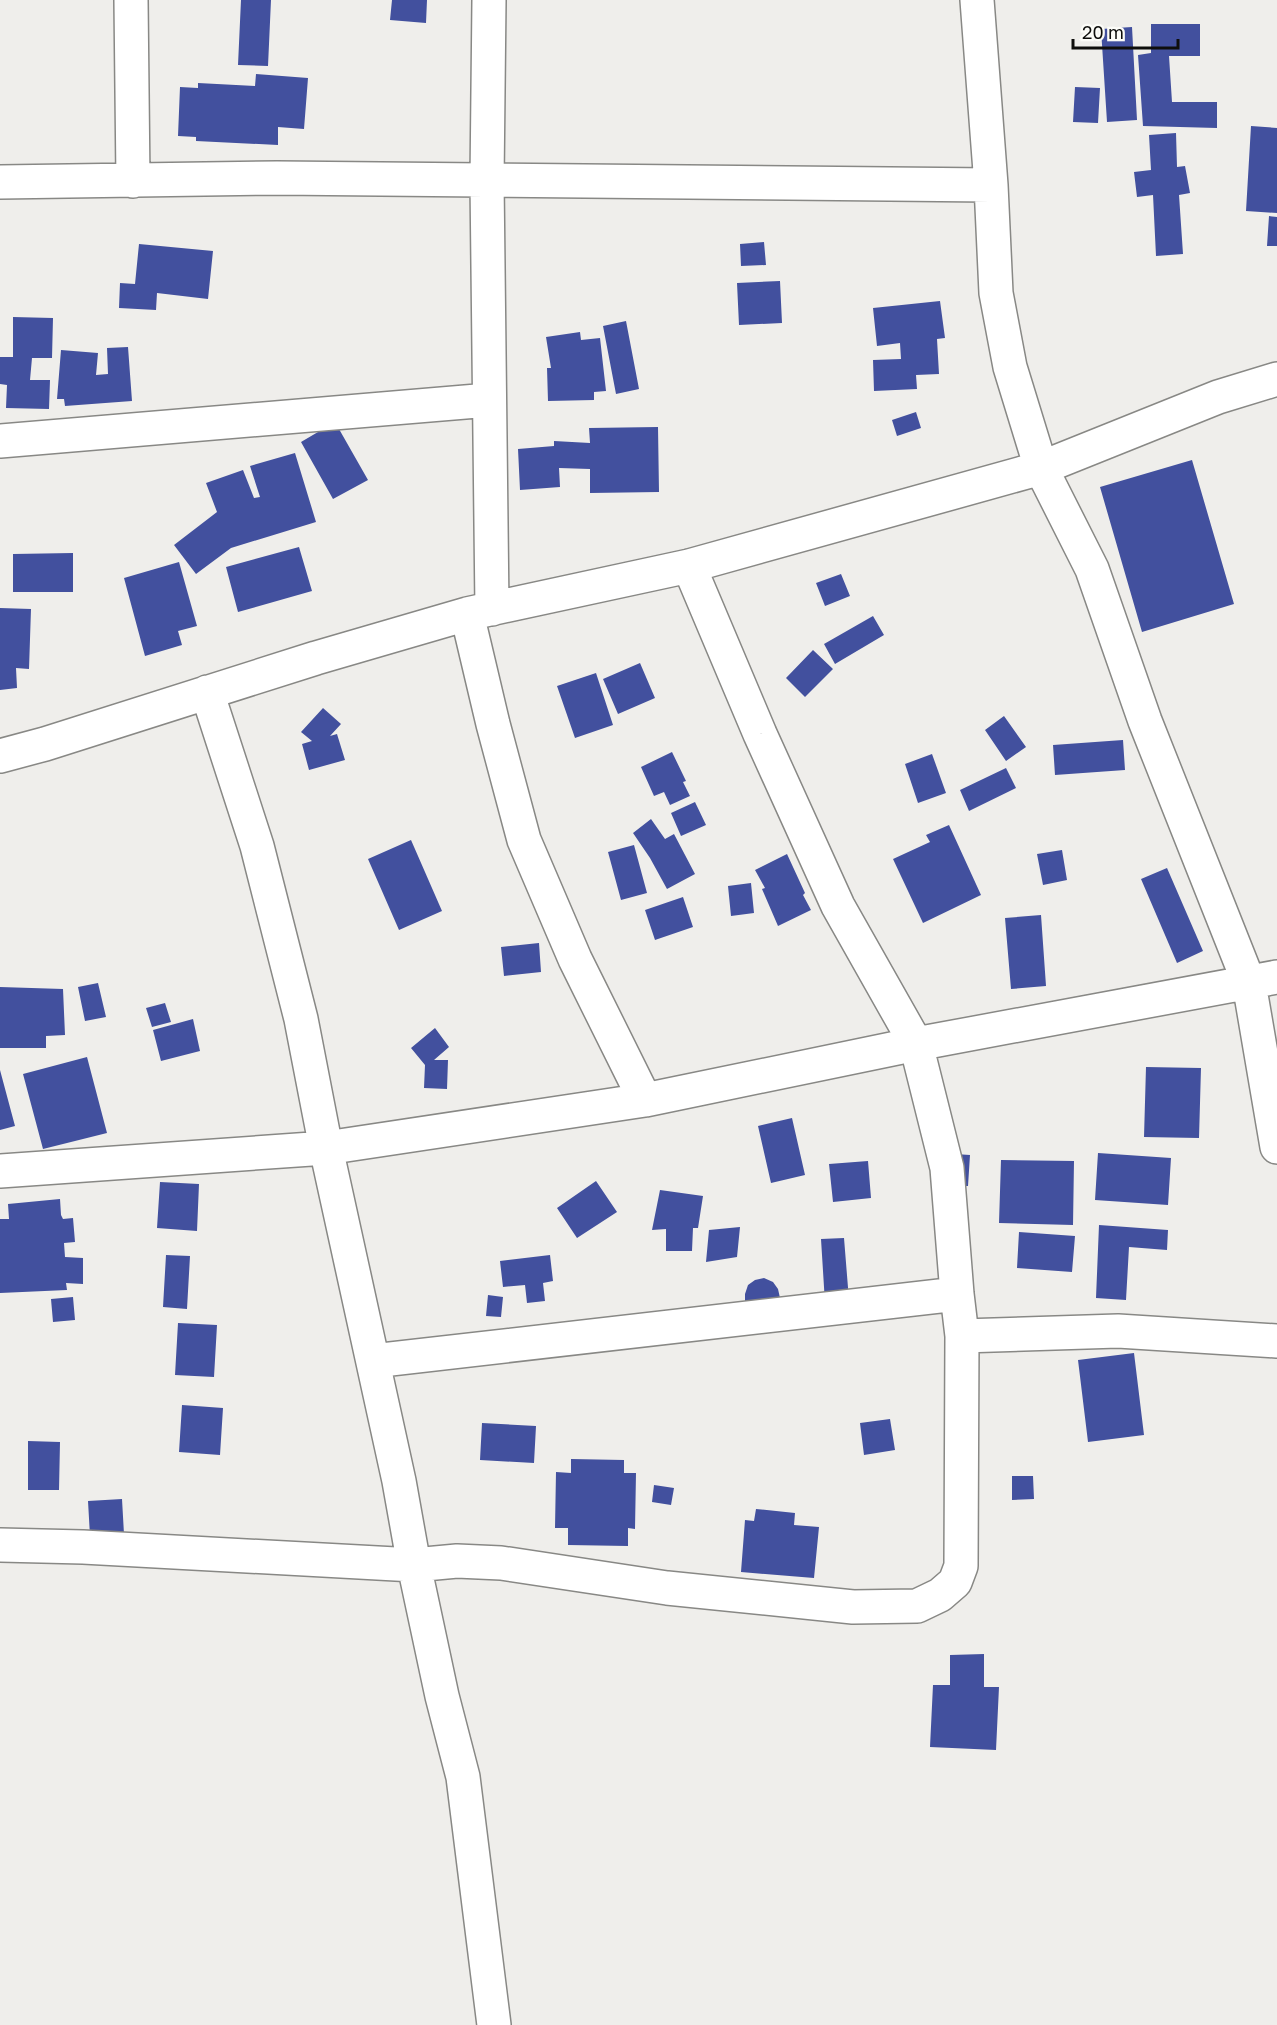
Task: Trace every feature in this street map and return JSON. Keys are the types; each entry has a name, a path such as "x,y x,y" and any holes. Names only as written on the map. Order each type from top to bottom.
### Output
{"street":[{"path":"131,0 133,181"},
{"path":"489,0 487,181 489,400 480,612 493,724 524,840 575,959 645,1100"},
{"path":"977,0 991,184 996,293 1010,367 1041,468 1092,569 1145,721 1263,980 1277,1147"},
{"path":"0,182 276,178 991,184"},
{"path":"0,756 45,744 207,692 480,612 689,566 1041,468 1218,397 1277,380"},
{"path":"0,441 489,400"},
{"path":"0,1545 83,1547 414,1565 457,1561 501,1563 667,1588 853,1607 917,1606 940,1595 955,1582 961,1566 962,1336 946,1168 916,1044 838,906 760,734 689,566"},
{"path":"207,692 257,846 301,1019 326,1148 399,1480 414,1565 442,1696 463,1777 494,2025"},
{"path":"0,1171 326,1148 645,1100 916,1044 1263,980"},
{"path":"373,1361 957,1294"},
{"path":"962,1336 1118,1331 1277,1341"}],"building":[{"path":"241,0 271,0 268,66 238,65"},
{"path":"392,0 427,0 426,23 390,20"},
{"path":"1151,24 1200,24 1200,56 1169,56 1172,102 1217,102 1217,128 1143,126 1138,55 1151,53"},
{"path":"1132,27 1137,120 1107,122 1101,29"},
{"path":"256,74 308,78 304,129 278,127 278,145 196,141 196,137 178,136 180,87 198,88 198,83 255,86"},
{"path":"1075,87 1100,88 1098,123 1073,122"},
{"path":"1251,126 1277,128 1277,213 1246,211"},
{"path":"1176,133 1177,167 1185,166 1190,193 1179,195 1183,254 1156,256 1153,195 1137,197 1134,172 1151,170 1149,135"},
{"path":"1269,216 1277,217 1277,246 1267,246"},
{"path":"764,242 766,265 741,266 740,244"},
{"path":"139,244 213,251 208,299 157,293 156,310 119,308 120,283 135,284"},
{"path":"780,281 782,323 739,325 737,283"},
{"path":"940,301 945,338 937,339 939,374 916,375 917,389 874,391 873,360 901,359 900,343 877,346 873,308"},
{"path":"13,317 53,318 52,358 32,358 30,380 50,380 49,409 6,408 7,385 0,384 0,357 13,357"},
{"path":"626,321 639,389 616,394 603,326"},
{"path":"580,332 581,340 600,338 606,391 594,392 594,400 548,401 547,368 551,368 546,337"},
{"path":"128,347 132,401 65,406 64,399 57,399 61,350 98,353 96,375 108,374 107,348"},
{"path":"916,412 921,428 897,436 892,420"},
{"path":"335,422 368,480 333,499 301,442"},
{"path":"658,427 659,492 590,493 590,469 559,468 560,487 520,490 518,449 554,446 554,441 590,443 589,428"},
{"path":"295,453 316,522 231,548 196,574 174,545 217,512 206,483 243,470 254,498 260,497 250,466"},
{"path":"1192,460 1234,604 1142,632 1100,487"},
{"path":"299,547 312,591 238,612 226,567"},
{"path":"73,553 73,592 13,592 13,554"},
{"path":"179,562 197,626 178,631 182,645 145,656 124,578"},
{"path":"841,574 850,596 825,606 816,583"},
{"path":"0,608 31,609 29,669 16,668 17,688 0,690"},
{"path":"873,616 884,635 835,664 824,644"},
{"path":"813,650 833,669 805,697 786,678"},
{"path":"640,663 655,698 618,714 603,679"},
{"path":"596,673 613,725 575,738 557,686"},
{"path":"323,708 341,724 330,736 337,734 345,760 309,770 302,744 312,741 301,732"},
{"path":"1004,716 1026,747 1006,761 985,730"},
{"path":"1123,740 1125,770 1055,775 1053,745"},
{"path":"672,752 686,781 683,782 690,796 670,805 664,792 654,796 641,767"},
{"path":"932,754 946,793 918,803 905,764"},
{"path":"1006,768 1016,788 969,811 960,790"},
{"path":"695,802 706,825 681,836 671,813"},
{"path":"651,819 665,839 674,834 695,874 667,889 633,833"},
{"path":"949,825 981,895 923,923 893,859 930,842 926,835"},
{"path":"411,840 442,911 399,930 368,859"},
{"path":"634,845 647,893 621,900 608,852"},
{"path":"1062,850 1067,880 1043,885 1037,854"},
{"path":"787,854 811,910 778,926 762,889 765,888 755,870"},
{"path":"1167,868 1203,951 1177,963 1141,879"},
{"path":"751,883 754,913 731,916 728,886"},
{"path":"683,897 693,927 655,940 645,910"},
{"path":"1041,915 1046,986 1011,989 1005,918"},
{"path":"539,943 541,972 504,976 501,947"},
{"path":"98,983 106,1017 85,1021 78,987"},
{"path":"0,987 63,989 65,1035 46,1036 46,1048 0,1048"},
{"path":"165,1003 171,1022 152,1027 146,1008"},
{"path":"193,1019 200,1051 161,1061 153,1030"},
{"path":"435,1028 449,1047 434,1060 448,1060 447,1089 424,1088 425,1065 411,1048"},
{"path":"87,1057 107,1133 43,1149 23,1074"},
{"path":"1146,1067 1201,1068 1199,1138 1144,1137"},
{"path":"0,1070 15,1126 0,1130"},
{"path":"792,1118 805,1175 771,1183 758,1126"},
{"path":"1098,1153 1171,1158 1168,1205 1095,1200"},
{"path":"955,1154 970,1155 968,1186 953,1186"},
{"path":"1001,1160 1074,1161 1073,1225 999,1223"},
{"path":"868,1161 871,1198 833,1202 829,1164"},
{"path":"596,1181 617,1212 577,1238 557,1208"},
{"path":"160,1182 199,1184 197,1231 157,1228"},
{"path":"660,1190 703,1196 698,1228 693,1228 692,1251 666,1251 666,1229 652,1230"},
{"path":"60,1199 63,1219 73,1218 75,1242 64,1243 65,1257 83,1258 83,1284 66,1283 67,1290 0,1293 0,1219 9,1219 8,1204"},
{"path":"1099,1225 1168,1230 1167,1250 1129,1247 1126,1300 1096,1298"},
{"path":"740,1227 737,1257 706,1262 709,1230"},
{"path":"1019,1232 1075,1236 1072,1272 1017,1268"},
{"path":"844,1238 849,1300 825,1303 821,1239"},
{"path":"166,1255 190,1256 187,1309 163,1307"},
{"path":"550,1255 553,1281 543,1283 545,1301 527,1303 525,1285 503,1287 500,1261"},
{"path":"764,1278 773,1282 780,1298 745,1303 748,1285"},
{"path":"488,1295 503,1297 501,1317 486,1316"},
{"path":"73,1297 75,1320 53,1322 51,1299"},
{"path":"178,1323 217,1325 214,1377 175,1375"},
{"path":"1134,1353 1144,1435 1088,1442 1078,1360"},
{"path":"182,1405 223,1408 220,1455 179,1452"},
{"path":"890,1419 895,1450 864,1455 860,1423"},
{"path":"482,1423 536,1426 534,1463 480,1460"},
{"path":"28,1441 60,1442 59,1490 28,1490"},
{"path":"571,1459 624,1460 624,1473 636,1473 635,1529 628,1528 628,1546 568,1545 568,1528 555,1528 556,1472 571,1473"},
{"path":"1012,1476 1033,1476 1034,1499 1012,1500"},
{"path":"654,1485 674,1488 671,1505 652,1502"},
{"path":"122,1499 124,1534 90,1536 88,1501"},
{"path":"756,1509 795,1513 794,1525 819,1527 814,1578 741,1572 745,1520 754,1521"},
{"path":"984,1654 984,1687 999,1687 996,1750 930,1747 933,1685 950,1685 950,1655"}]}
